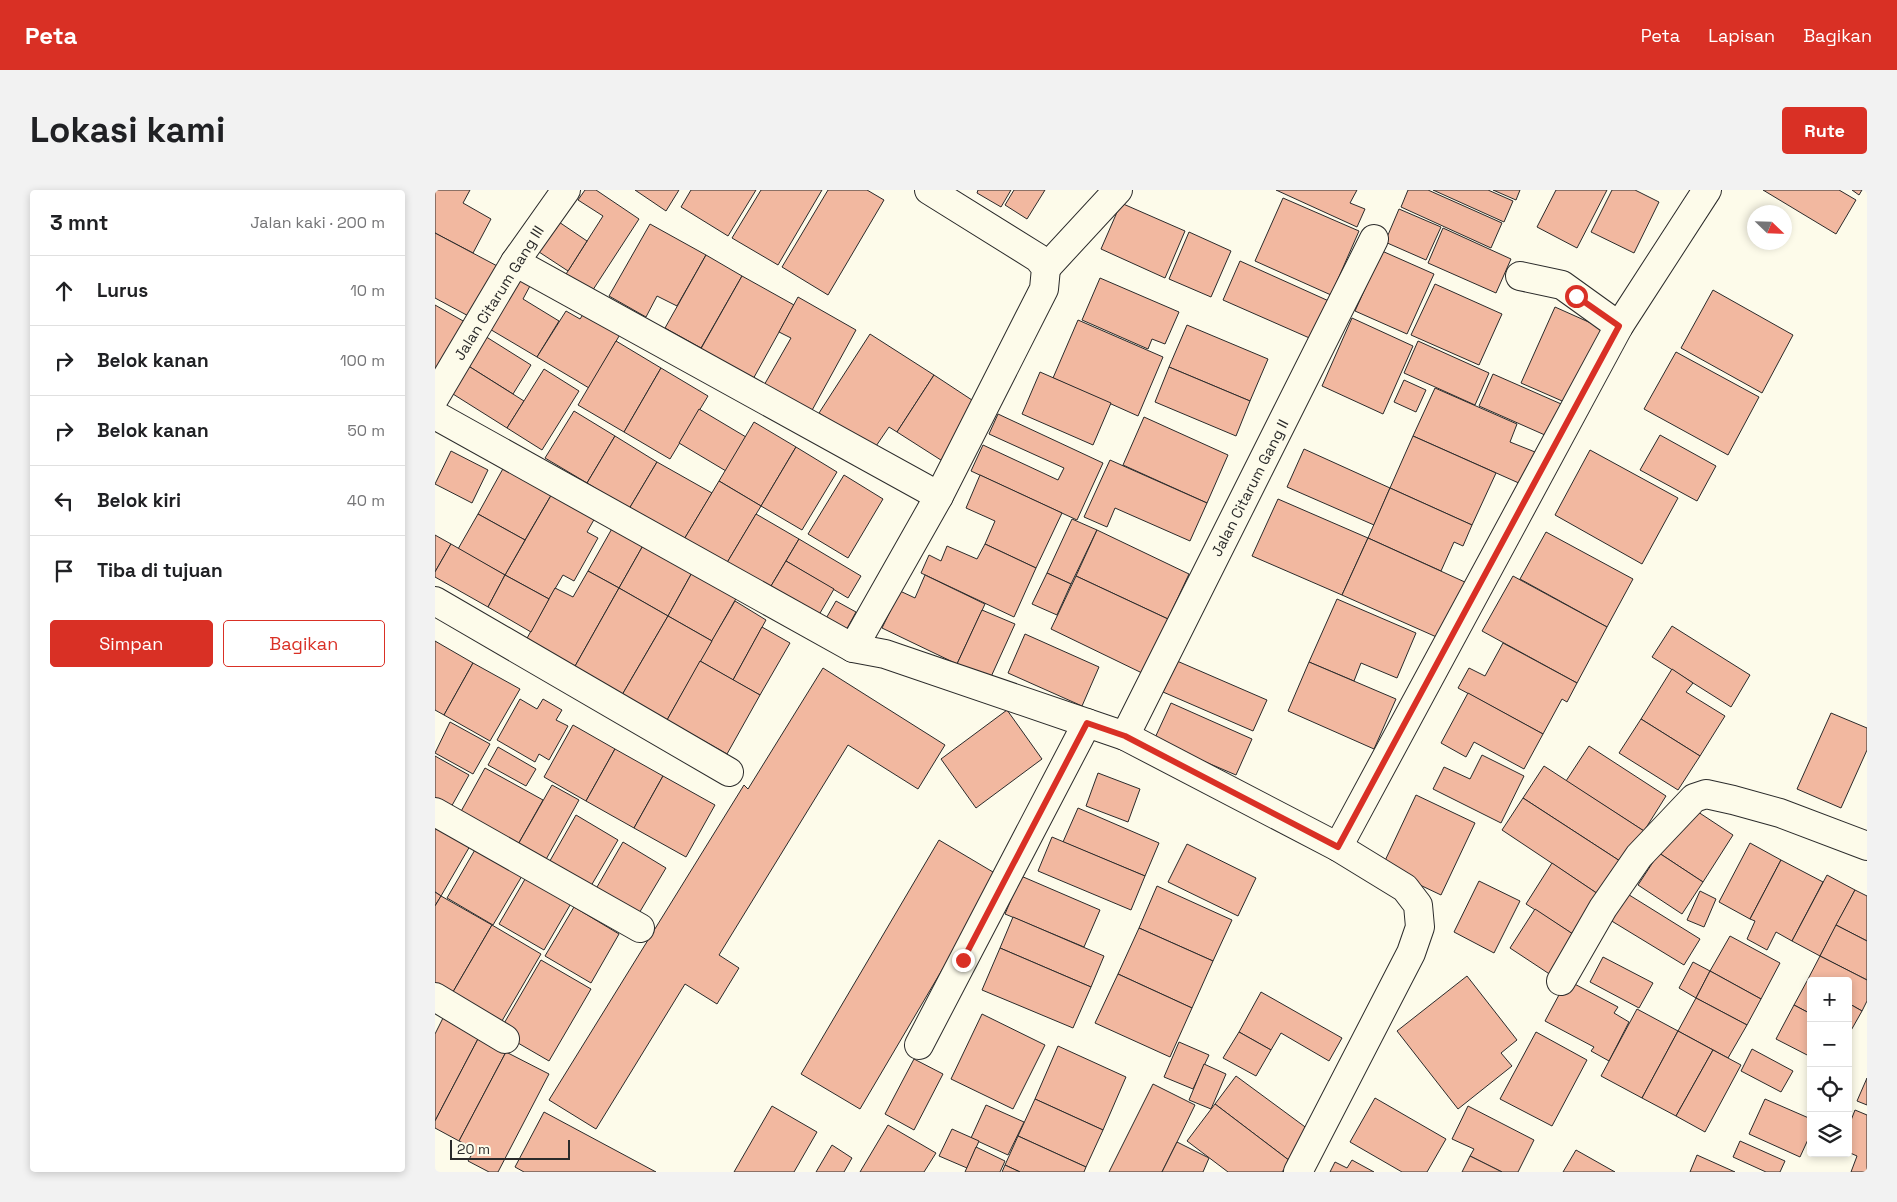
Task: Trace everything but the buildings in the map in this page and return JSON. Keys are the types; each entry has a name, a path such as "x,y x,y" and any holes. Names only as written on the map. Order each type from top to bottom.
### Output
{"street":[{"name":"Jalan Citarum Gang III","path":"435,397 515,262 566,190"},
{"path":"929,190 1038,258 1046,268"},
{"path":"853,648 939,496 1044,288 1046,268 1118,190"},
{"path":"1338,847 1619,326 1707,190"},
{"name":"Jalan Citarum Gang II","path":"1125,736 1374,240"},
{"path":"515,262 939,496"},
{"path":"1521,276 1562,285 1619,326"},
{"path":"435,414 853,648 885,654 1125,736 1338,847 1405,888 1417,905 1420,927 1411,952 1298,1172"},
{"path":"435,601 729,772"},
{"path":"919,1045 1087,723"},
{"path":"1561,981 1603,908 1639,856 1694,798 1706,794 1780,813 1867,846"},
{"path":"435,812 640,928"},
{"path":"435,997 505,1039"}],"route":[{"path":"963,960 1087,723 1125,736 1338,847 1619,326 1576,296"}]}
